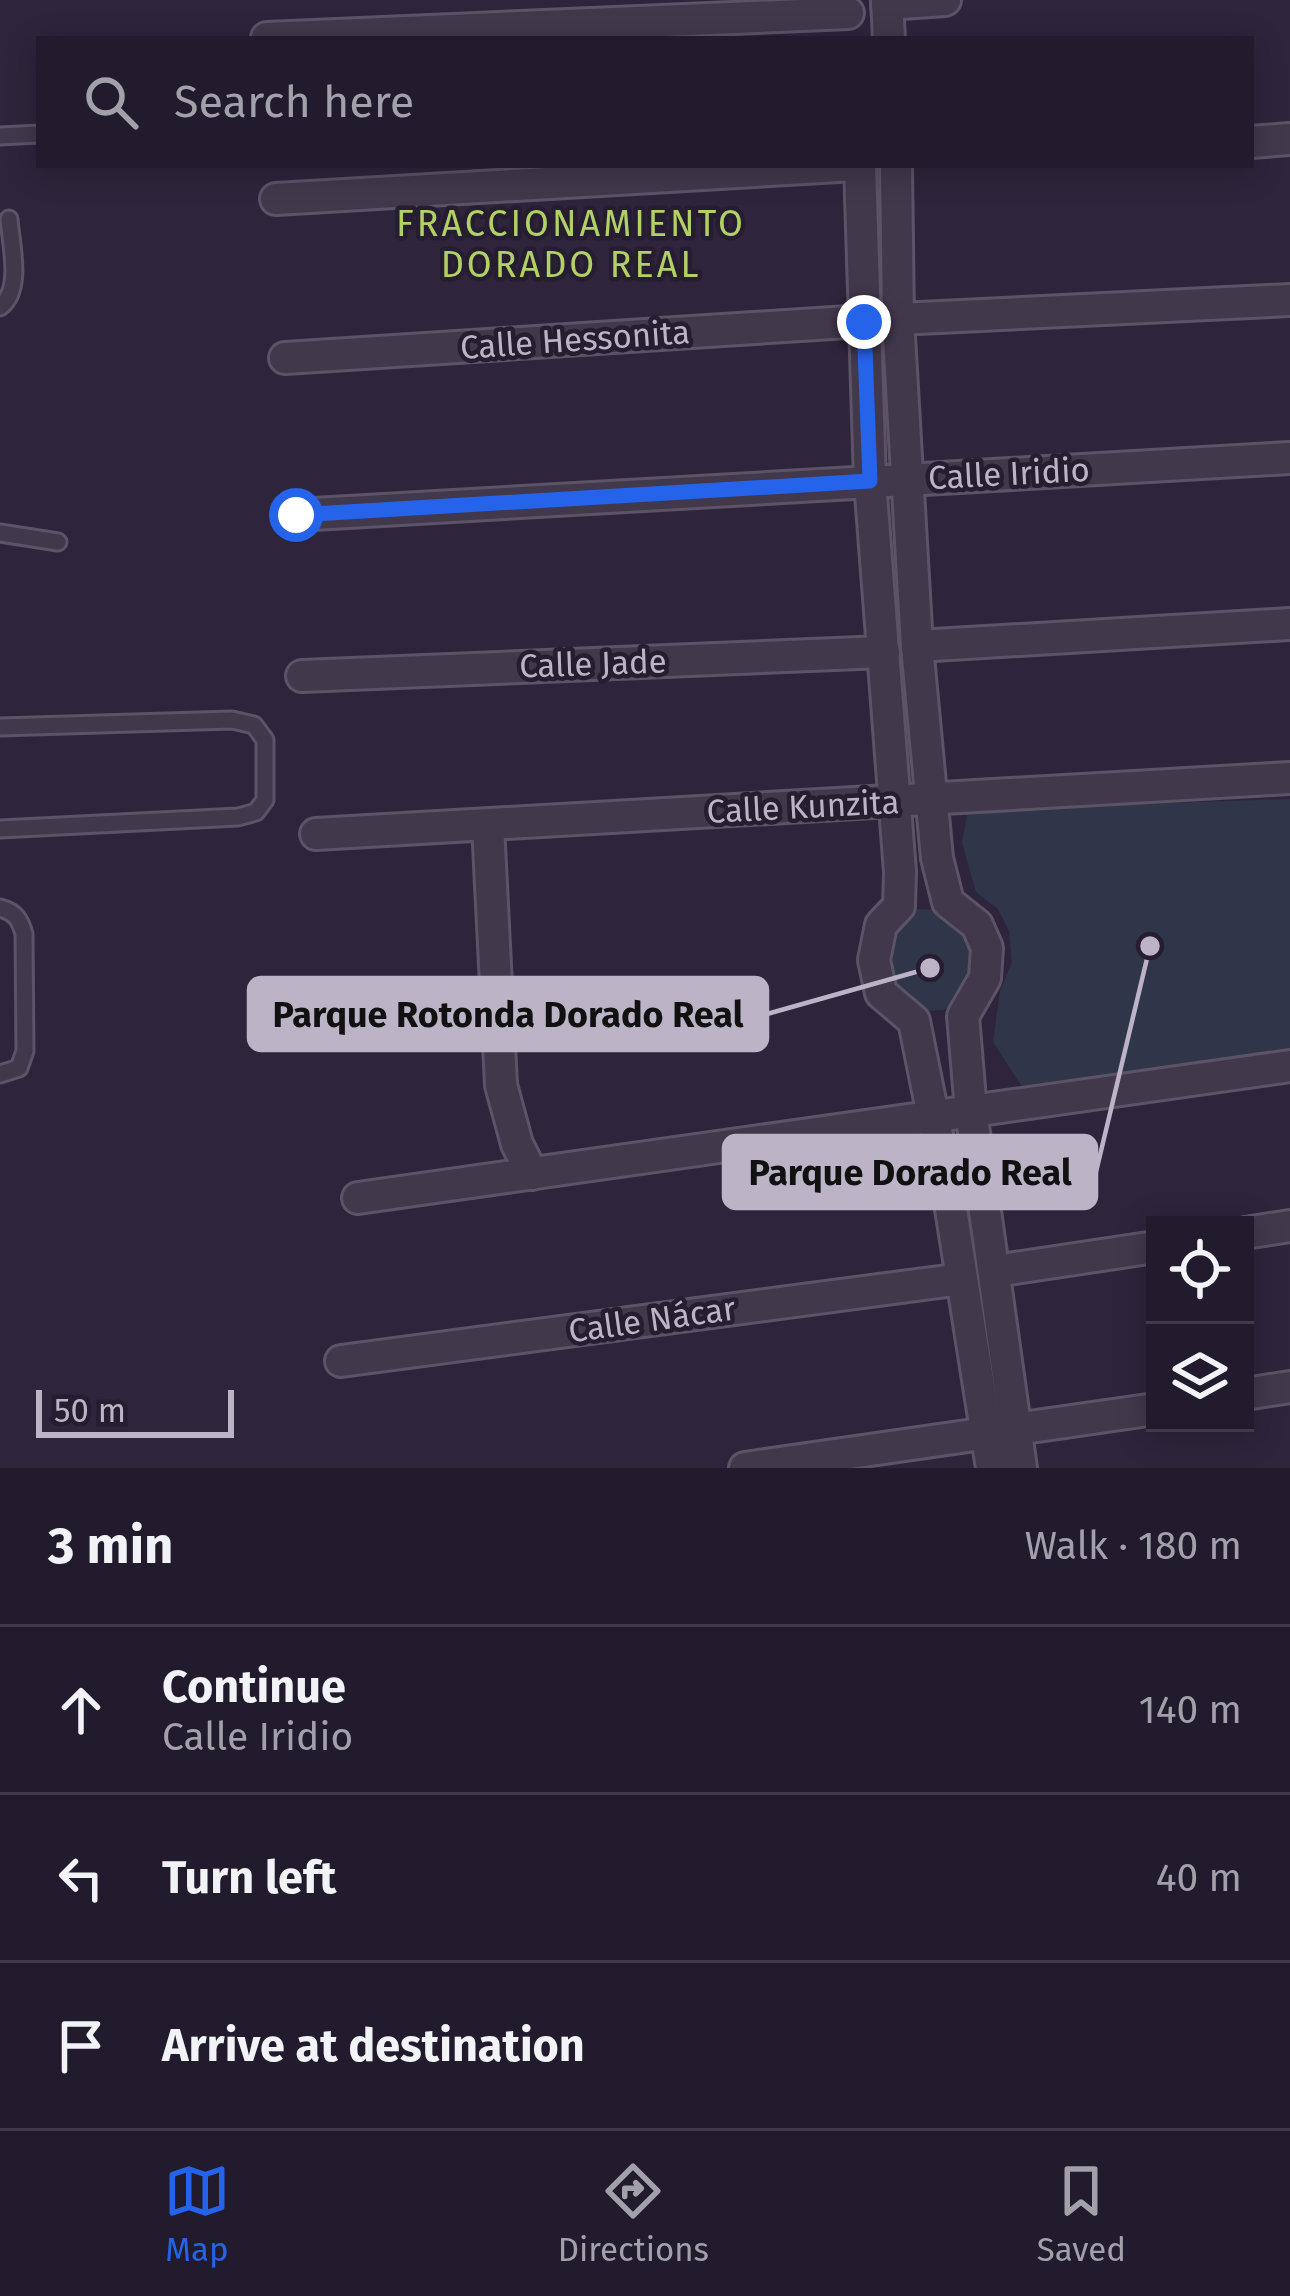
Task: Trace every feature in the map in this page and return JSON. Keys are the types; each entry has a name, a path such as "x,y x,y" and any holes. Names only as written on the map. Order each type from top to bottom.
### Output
{"street":[{"path":"889,36 887,2 945,0"},
{"path":"322,36 848,17"},
{"path":"1254,142 1290,140"},
{"path":"276,199 807,168"},
{"path":"858,168 870,481 896,802 899,906"},
{"path":"896,168 898,319 917,646 937,858 948,902 977,925 986,948 985,978 963,1016 971,1111 995,1271 1001,1432 992,1468"},
{"path":"898,319 1290,300"},
{"name":"Calle Hessonita","path":"286,358 864,322"},
{"name":"Calle Iridio","path":"296,515 1290,458"},
{"path":"917,646 1290,624"},
{"name":"Calle Jade","path":"302,676 884,652"},
{"name":"Calle Kunzita","path":"316,834 1290,778"},
{"path":"488,825 501,1085 517,1144 532,1174"},
{"path":"948,902 899,906 881,925 874,960 881,993 914,1021 962,1279 1001,1432 1021,1468"},
{"path":"914,1021 963,1016"},
{"path":"358,1198 1290,1066"},
{"path":"1254,1232 1290,1226"},
{"path":"995,1271 1146,1248"},
{"name":"Calle Nácar","path":"341,1361 962,1279"},
{"path":"1254,1393 1290,1387"},
{"path":"746,1468 1146,1410"}],"lane":[{"path":"0,136 36,134"},
{"path":"0,307 13,289 9,220"},
{"path":"0,532 58,542"},
{"path":"0,727 232,720 254,725 265,740 265,800 256,812 238,817 0,829"},
{"path":"0,908 20,920 24,934 26,1051 20,1068 0,1074"}],"shaded area":[{"path":"1290,799 1290,1056 1023,1088 993,1042 1000,991 1012,962 1009,931 998,909 976,892 962,843 968,810"},
{"path":"902,909 958,910 969,934 971,956 960,1003 943,1010 911,1012 889,962 891,938"}],"place":[{"name":"Parque Dorado Real","path":"1150,946"},
{"name":"Parque Rotonda Dorado Real","path":"930,968"}],"district":[{"name":"FRACCIONAMIENTO DORADO REAL","path":"571,244"}],"route":[{"path":"296,515 870,481 864,322"}]}
